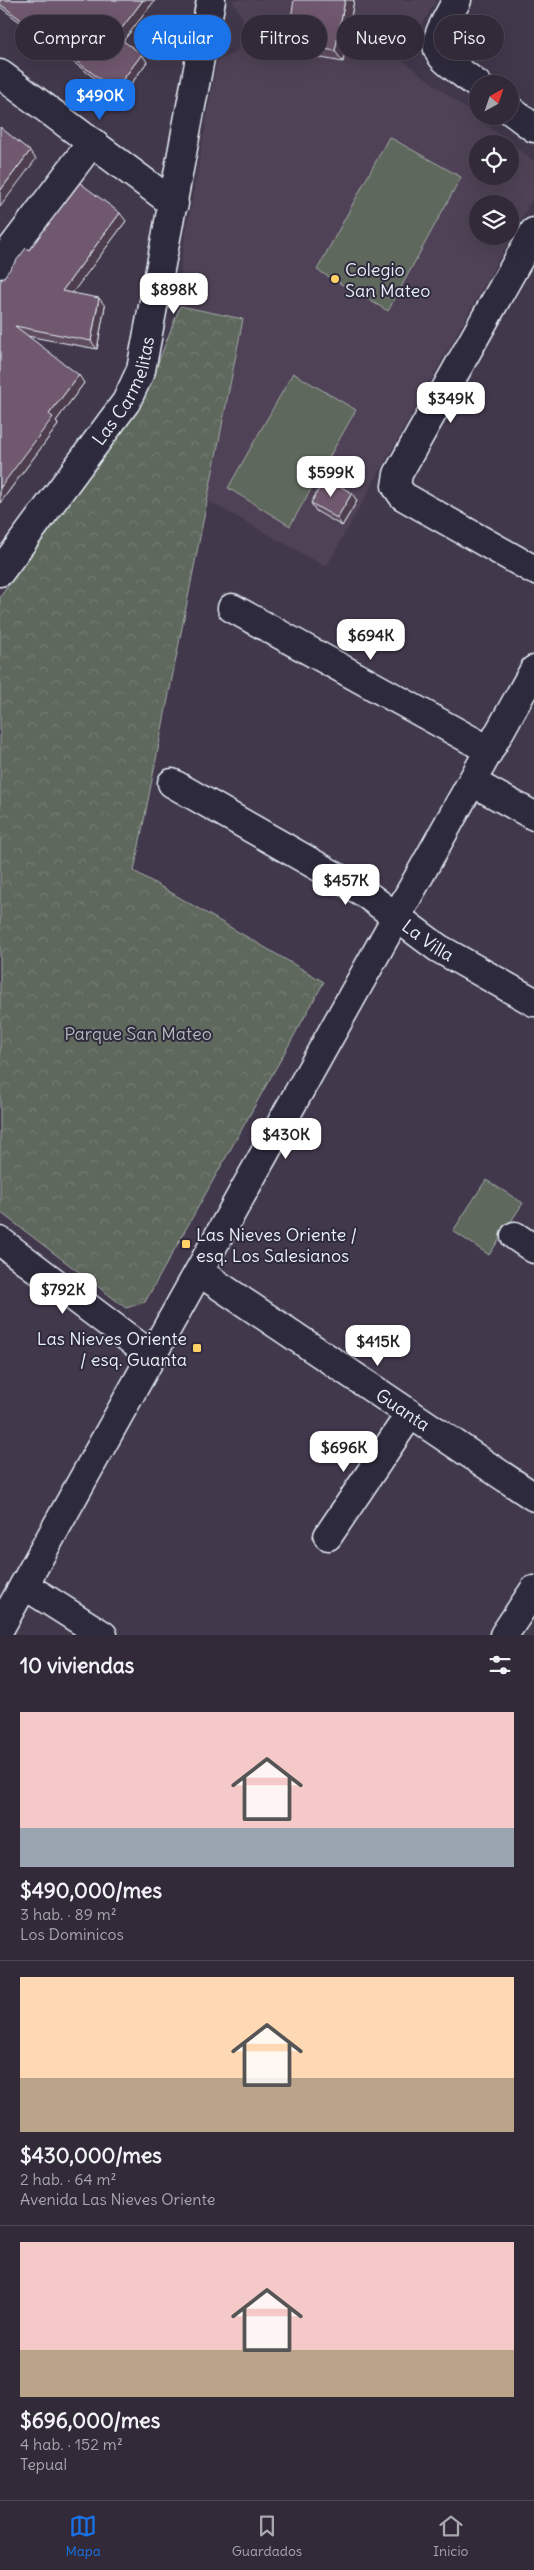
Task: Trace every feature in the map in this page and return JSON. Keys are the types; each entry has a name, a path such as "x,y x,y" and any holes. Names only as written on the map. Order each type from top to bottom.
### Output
{"street":[{"name":"Las Carmelitas","path":"0,572 86,459 135,385 145,354 212,0"},
{"path":"457,0 440,33 436,48 445,60 469,78"},
{"path":"0,74 174,204"},
{"path":"519,117 534,128"},
{"path":"0,264 92,142"},
{"path":"534,232 398,474 396,486 403,496 534,570"},
{"path":"232,608 490,750"},
{"path":"0,1628 534,670"},
{"path":"472,782 534,816"},
{"name":"La Villa","path":"172,783 363,892 438,948 534,1002"},
{"path":"0,1241 152,1356"},
{"name":"Guanta","path":"198,1272 534,1497"},
{"path":"328,1536 410,1414"},
{"path":"24,1584 103,1635"},
{"path":"504,1635 534,1590"}],"shaded area":[{"name":"Colegio San Mateo","path":"232,0 436,0 424,21 424,15 337,15 337,60 402,60 469,111 469,125 487,125 500,135 469,135 469,185 519,185 519,150 534,161 534,196 519,223 519,195 469,195 469,245 507,245 326,567 207,500 243,319 180,306 181,261 217,61 231,60 231,54 237,51 241,29 241,60 327,60 327,15 241,15"}],"green space":[{"path":"389,137 461,177 388,311 317,270"},
{"name":"Parque San Mateo","path":"180,306 243,319 134,871 324,982 145,1302 126,1308 0,1212 0,597 144,399"},
{"path":"293,373 356,410 290,526 228,488"},
{"path":"486,1180 523,1203 489,1255 453,1231"}],"building":[{"path":"0,0 143,0 124,25 124,15 15,15 0,4"},
{"path":"294,0 345,0 342,15 337,15 335,51 327,50 327,15 292,15"},
{"path":"124,42 134,48 134,60 138,60 115,90 75,60 124,60"},
{"path":"0,127 30,151 0,191"},
{"path":"80,183 120,213 62,291 99,298 91,341 15,326 79,375 49,414 53,417 0,488 0,282 26,248 29,250"},
{"path":"325,478 352,493 337,518 311,503"}],"place":[{"name":"Colegio San Mateo","path":"335,279"},
{"name":"Las Nieves Oriente / esq. Los Salesianos","path":"186,1244"},
{"name":"Las Nieves Oriente / esq. Guanta","path":"197,1348"}]}
